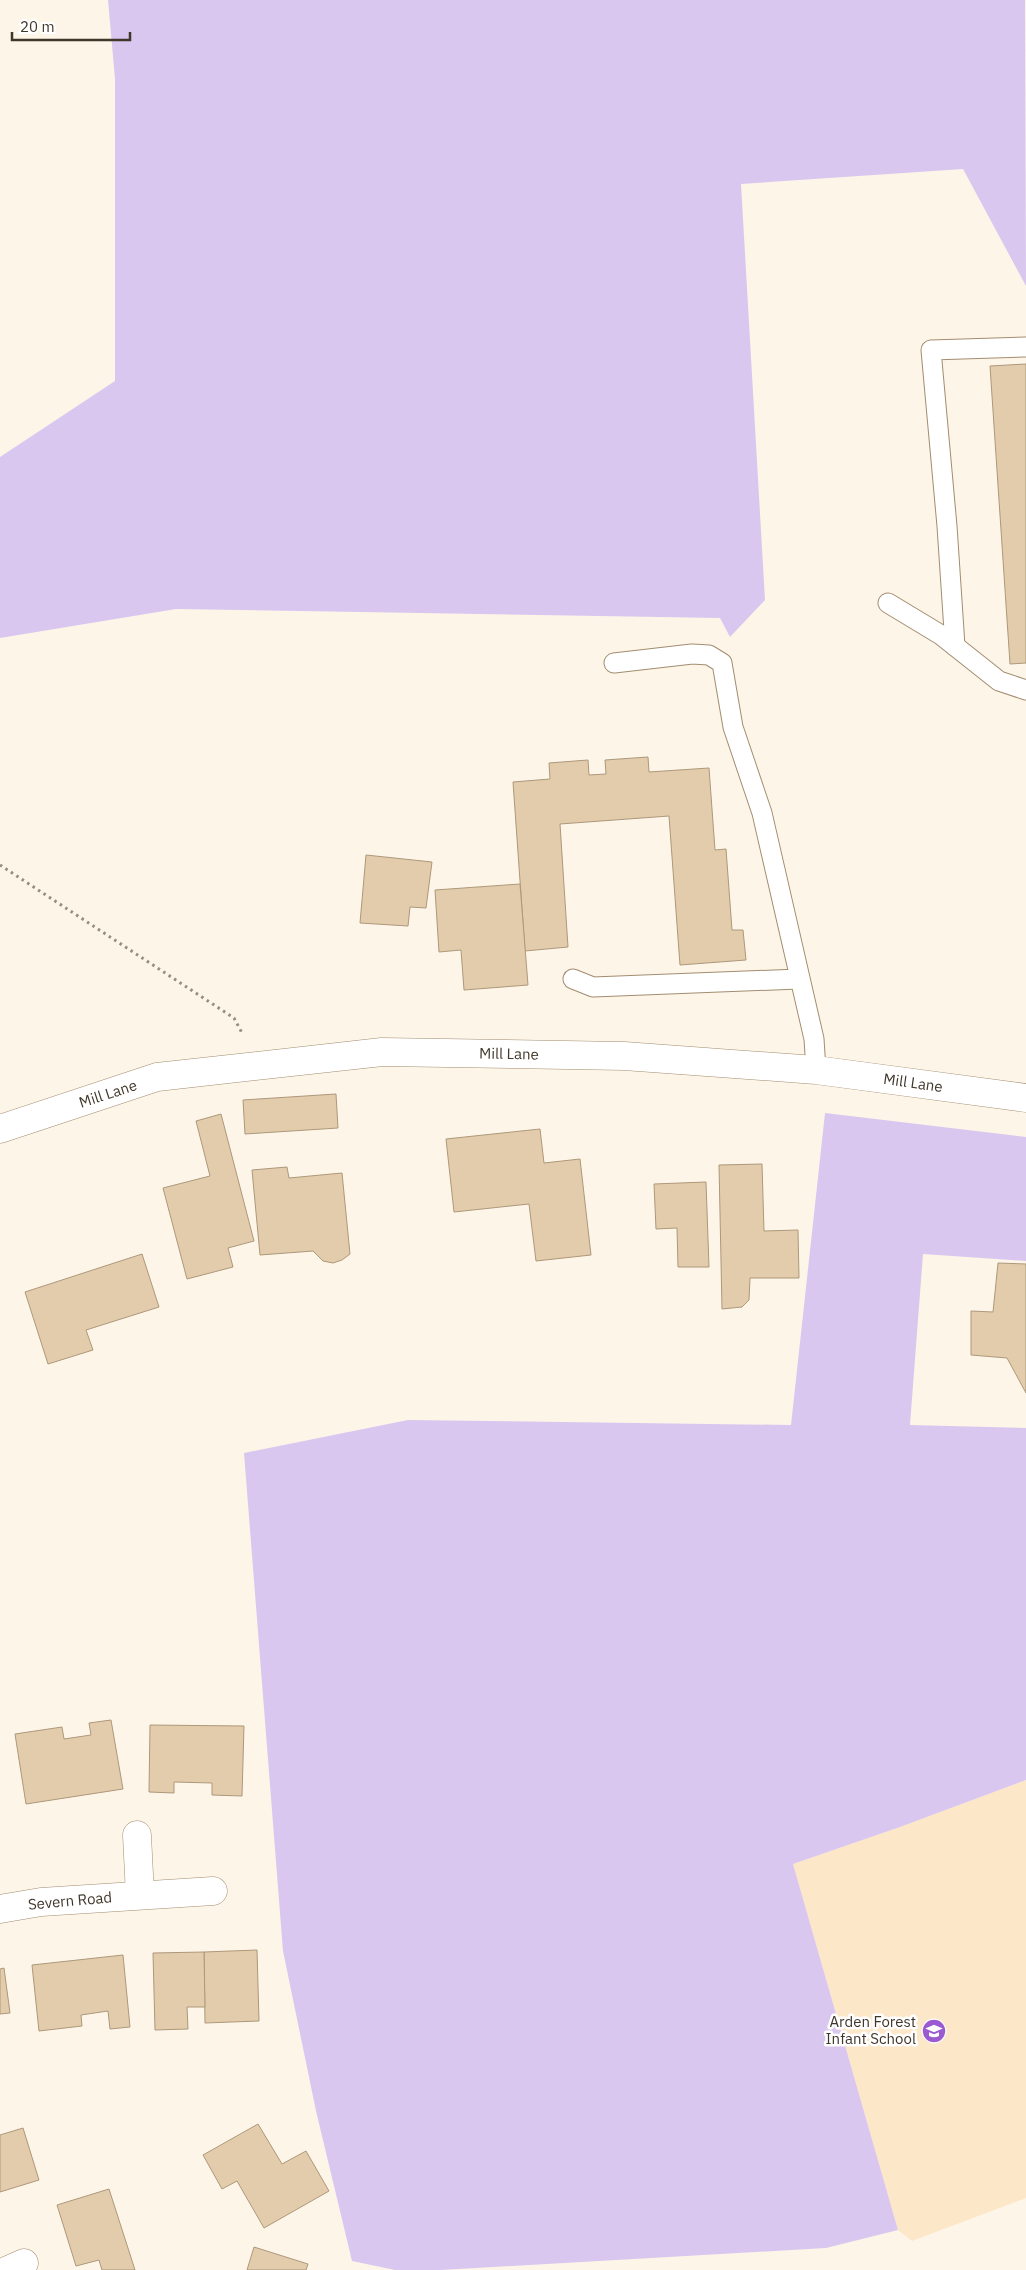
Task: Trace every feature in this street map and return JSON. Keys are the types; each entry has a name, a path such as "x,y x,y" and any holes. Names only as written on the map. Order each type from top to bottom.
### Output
{"street":[{"name":"Mill Lane","path":"0,1129 157,1078 382,1052 624,1056 816,1070 1026,1098"},
{"path":"137,1835 140,1895"},
{"name":"Severn Road","path":"0,1909 41,1902 213,1890"}],"lane":[{"path":"955,646 947,526 930,350 1026,347"},
{"path":"888,603 941,635 1000,682 1026,690"},
{"path":"614,663 692,654 709,655 722,663 733,728 762,814 814,1039 816,1070"},
{"path":"573,979 593,987 799,979"}],"path":[{"path":"0,865 234,1018 248,1043 252,1067"}],"shaded area":[{"path":"108,0 1025,0 1026,286 963,169 741,184 765,600 730,637 720,618 176,609 0,638 0,457 115,381 115,79"},
{"path":"825,1113 1026,1137 1026,1261 923,1254 910,1425 1026,1428 1026,1780 793,1864 898,2230 826,2248 441,2270 395,2270 352,2261 316,2111 283,1951 244,1453 408,1420 791,1425"},
{"name":"Arden Forest Infant School","path":"1026,1780 1026,2198 912,2241 898,2230 793,1864"}],"building":[{"path":"1026,364 1026,663 1010,664 990,366"},
{"path":"648,757 649,772 709,768 715,850 726,849 732,930 743,930 746,960 680,965 669,816 560,824 568,947 525,951 513,782 550,779 549,763 588,760 589,775 606,774 605,760"},
{"path":"366,855 432,862 426,908 410,907 408,926 360,923"},
{"path":"520,884 528,985 464,990 461,950 439,952 435,890"},
{"path":"336,1094 338,1128 245,1134 243,1100"},
{"path":"221,1114 254,1241 228,1248 233,1267 187,1279 163,1188 210,1176 196,1121"},
{"path":"540,1129 544,1163 580,1159 591,1255 536,1261 529,1204 454,1212 446,1139"},
{"path":"762,1164 764,1231 798,1230 799,1278 750,1278 749,1300 742,1307 722,1309 719,1165"},
{"path":"287,1167 289,1178 342,1173 350,1254 342,1260 333,1263 323,1261 313,1251 260,1255 252,1170"},
{"path":"706,1182 709,1267 678,1267 677,1228 656,1229 654,1184"},
{"path":"142,1254 159,1307 86,1330 93,1350 48,1364 25,1292"},
{"path":"998,1263 1026,1264 1026,1393 1007,1358 971,1355 971,1311 993,1312"},
{"path":"111,1720 123,1789 26,1804 15,1734 62,1727 64,1739 91,1735 89,1723"},
{"path":"150,1725 244,1726 242,1796 212,1795 212,1783 174,1782 174,1793 149,1792"},
{"path":"257,1950 259,2021 205,2023 204,1952"},
{"path":"204,1952 205,2007 187,2007 188,2029 155,2030 153,1953"},
{"path":"123,1955 130,2027 110,2029 108,2011 81,2015 82,2026 39,2031 32,1965"},
{"path":"4,1968 10,2013 0,2014 0,1969"},
{"path":"258,2124 282,2164 306,2151 329,2191 264,2228 237,2181 222,2189 203,2155"},
{"path":"23,2128 39,2180 0,2192 0,2135"},
{"path":"109,2189 135,2270 102,2270 99,2260 76,2266 57,2205"},
{"path":"254,2247 308,2264 306,2270 247,2270"}],"place":[{"name":"Arden Forest Infant School","path":"934,2031"}]}
